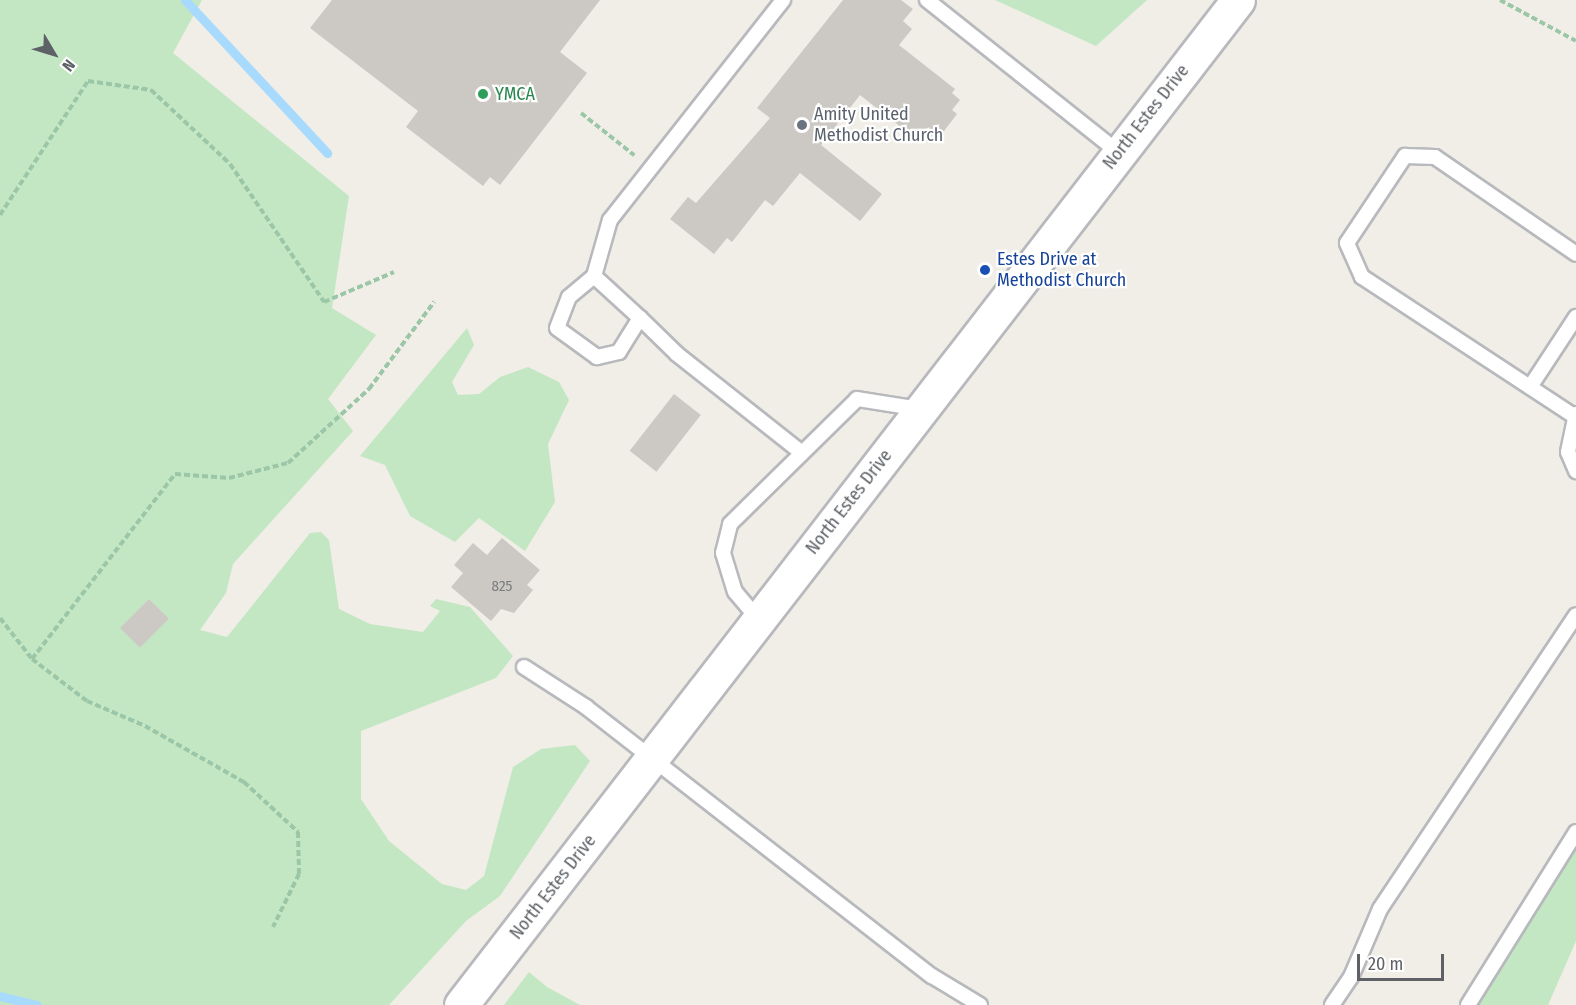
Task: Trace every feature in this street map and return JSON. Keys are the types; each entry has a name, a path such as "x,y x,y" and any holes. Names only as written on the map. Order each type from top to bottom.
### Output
{"main road":[{"name":"North Estes Drive","path":"461,1005 1238,0"}],"lane":[{"path":"640,318 619,352 597,357 557,328 569,297 594,276 610,220 783,0"},
{"path":"927,0 1119,152"},
{"path":"1576,254 1435,157 1405,156 1347,243 1362,277 1575,415 1568,452 1576,471"},
{"path":"594,276 677,354 802,453"},
{"path":"1530,387 1576,317"},
{"path":"758,619 735,592 723,553 730,524 857,399 920,409"},
{"path":"1332,1005 1380,909 1576,615"},
{"path":"524,667 586,707 650,761 932,976 980,1005"},
{"path":"1468,1005 1576,832"}],"path":[{"path":"1500,0 1576,41"},
{"path":"0,215 88,81 98,82 151,90 230,164 324,302 394,272"},
{"path":"580,113 650,168"},
{"path":"32,659 175,474 229,478 288,463 369,389 434,302"},
{"path":"0,618 32,659 87,701 145,726 244,782 298,832 299,874 273,927"}],"green space":[{"path":"0,0 202,0 173,53 349,196 332,308 376,335 328,399 353,431 233,564 226,593 200,630 227,637 310,533 321,532 329,540 339,609 370,624 423,632 440,611 430,606 436,599 470,607 513,656 496,678 361,731 361,799 389,841 442,884 466,890 484,876 513,767 541,749 575,745 590,761 500,896 466,921 389,1005 0,1005"},
{"path":"995,0 1147,0 1096,46"},
{"path":"467,328 474,345 452,382 458,395 479,394 500,377 528,367 559,382 569,400 548,444 555,502 525,551 479,518 455,542 410,516 385,465 360,456"},
{"path":"1576,836 1576,941 1548,1005 1471,1005"},
{"path":"529,972 547,987 580,1005 504,1005"}],"building":[{"name":"YMCA","path":"332,0 600,0 560,52 587,73 500,185 490,177 483,186 406,127 418,111 310,28"},
{"name":"Amity United Methodist Church","path":"843,0 901,0 913,9 903,21 912,29 899,45 955,89 952,93 960,100 952,110 957,114 941,135 936,131 928,141 920,135 916,139 860,95 821,145 882,194 860,221 800,173 773,206 765,200 732,242 727,238 714,254 670,219 688,197 696,203 770,118 757,108"},
{"path":"674,394 701,415 656,472 630,451"},
{"path":"502,538 540,570 527,585 533,590 514,613 501,609 491,621 451,587 463,573 454,565 473,543 487,555"},
{"path":"149,599 169,619 140,648 120,628"}],"waterway":[{"path":"185,0 327,153"},
{"path":"0,996 37,1005"}],"place":[{"name":"YMCA","path":"483,94"},
{"name":"Amity United Methodist Church","path":"802,125"},
{"name":"Estes Drive at Methodist Church","path":"985,270"}]}
